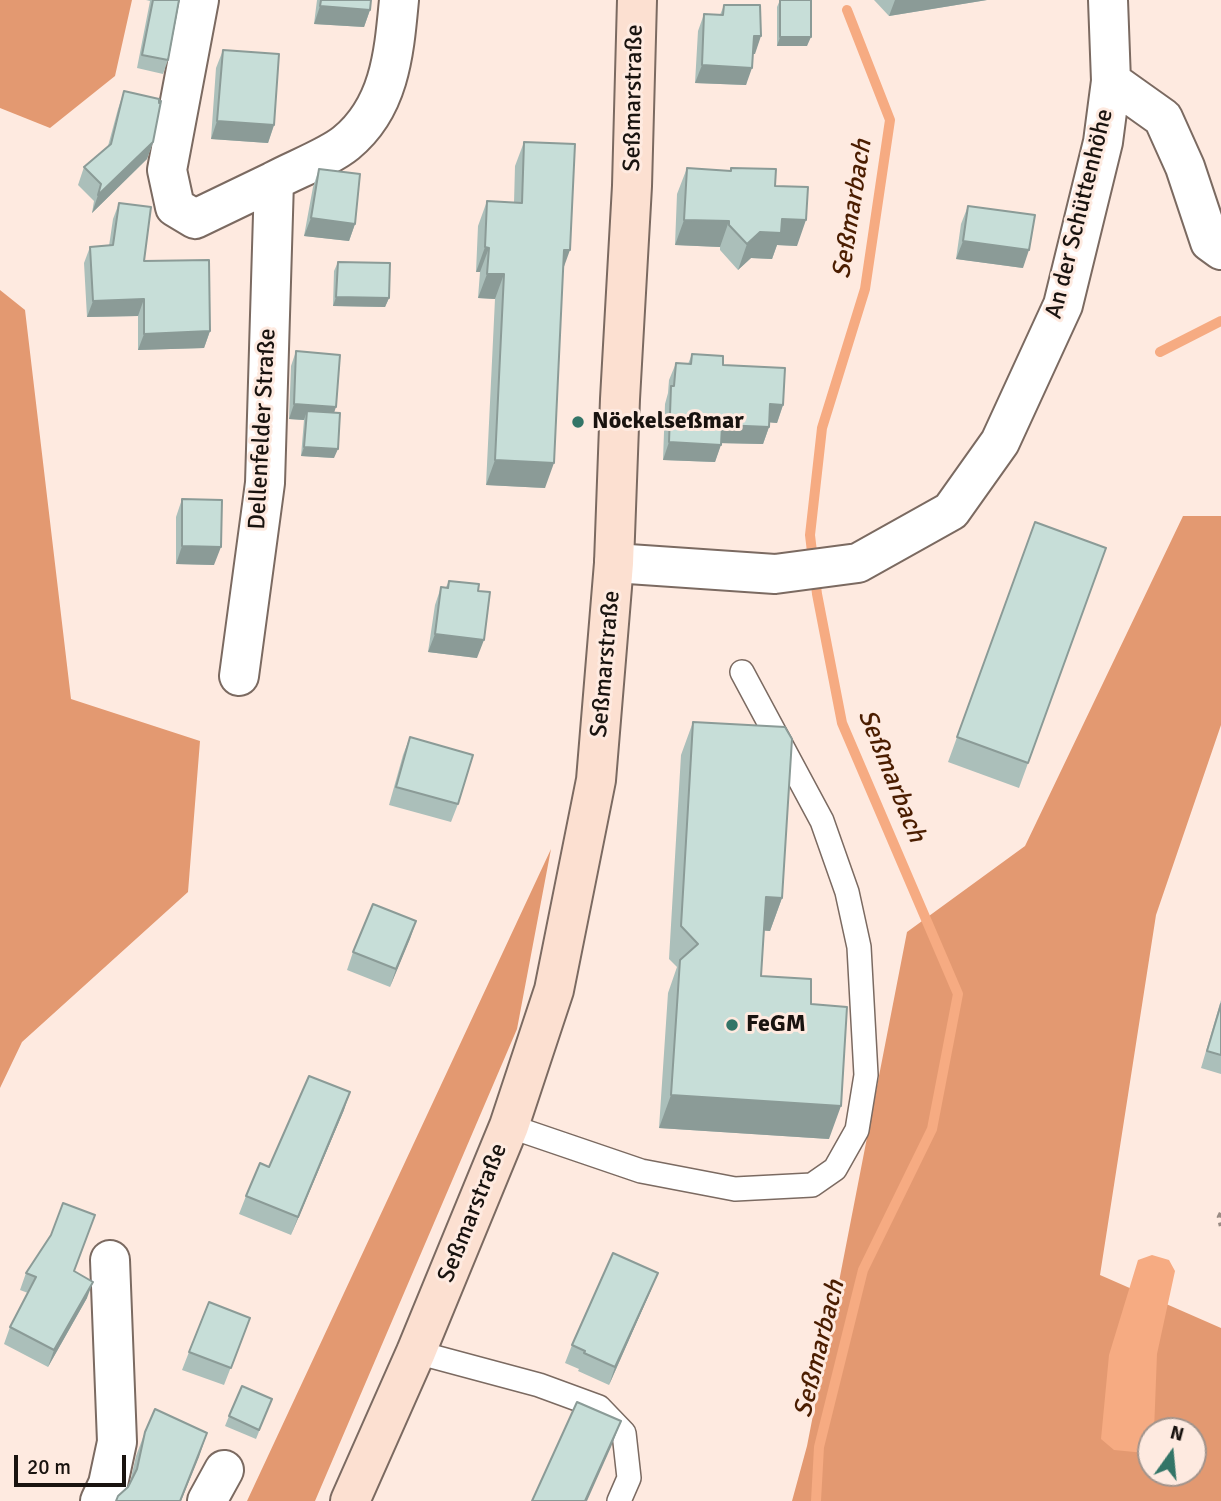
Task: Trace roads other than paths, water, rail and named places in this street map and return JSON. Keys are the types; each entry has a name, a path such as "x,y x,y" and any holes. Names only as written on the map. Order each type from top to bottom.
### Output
{"main road":[{"name":"Seßmarstraße","path":"350,1501 416,1352 509,1126 554,990 596,780 614,563 632,186 637,0"}],"street":[{"path":"198,0 167,170 175,207 195,219 345,144 372,116 393,62 399,0"},
{"name":"An der Schüttenhöhe","path":"614,563 775,574 858,563 951,511 1000,442 1063,305 1103,142 1111,81 1108,0"},
{"path":"1111,81 1163,118 1185,167 1210,242 1221,250"},
{"name":"Dellenfelder Straße","path":"239,676 265,483 274,181"},
{"path":"100,1501 108,1484 117,1442 110,1260"}],"lane":[{"path":"509,1126 641,1171 735,1189 812,1185 835,1169 857,1130 866,1075 859,947 847,892 822,821 742,672"},
{"path":"416,1352 539,1384 599,1407 624,1433 629,1478 619,1501"}],"waterway":[{"name":"Seßmarbach","path":"816,1501 819,1447 863,1270 932,1129 958,994 842,723 817,594 810,535 822,428 865,289 890,120 847,10"},
{"path":"1160,352 1221,321"}],"place":[{"name":"Nöckelseßmar","path":"578,422"},
{"name":"FeGM","path":"732,1025"}]}
